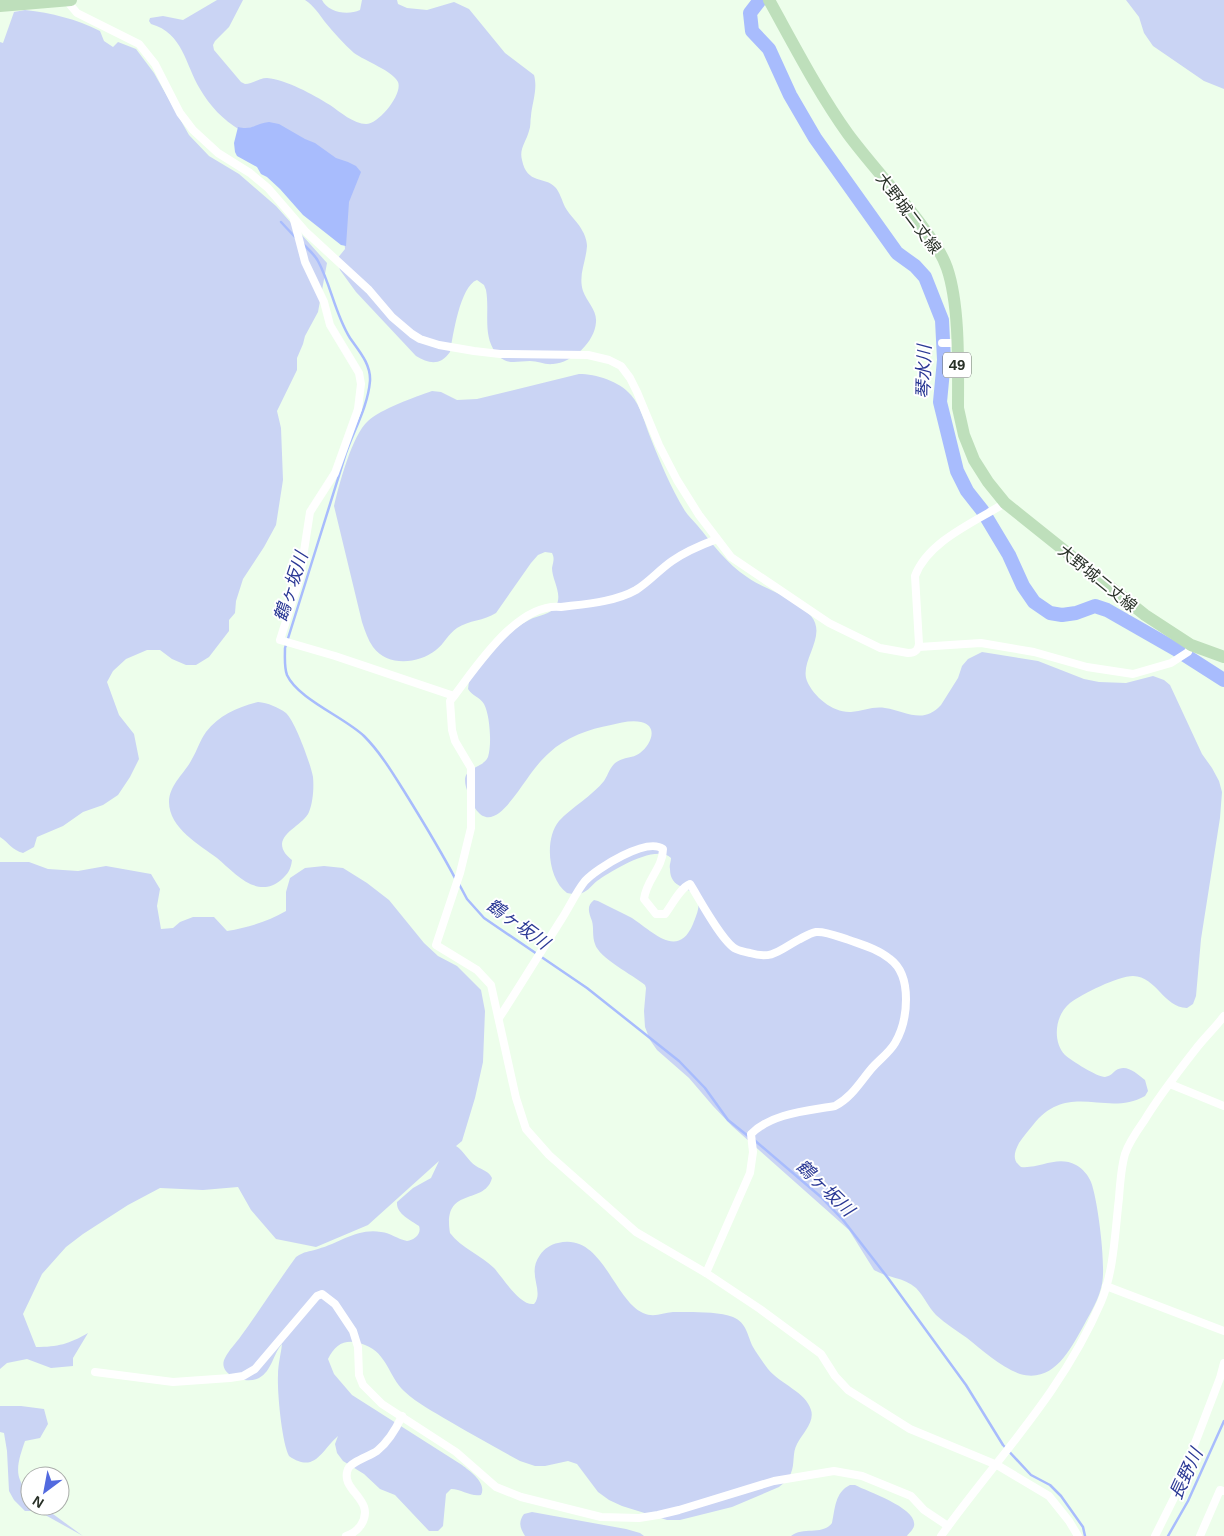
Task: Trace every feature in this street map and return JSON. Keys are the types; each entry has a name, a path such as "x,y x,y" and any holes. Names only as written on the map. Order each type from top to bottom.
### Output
{"main road":[{"path":"0,6 38,1 71,0"},
{"name":"大野城二丈線","path":"768,0 820,90 847,132 932,238 943,258 954,297 949,343 958,408 964,435 980,472 1005,503 1145,615 1190,648 1224,657"}],"street":[{"path":"66,0 77,13 139,44 155,64 180,113 193,130 218,153 259,180 277,196 322,249 369,290 403,328 420,340 439,345 500,354 588,355 609,360 623,367 637,392 677,480 699,515 731,557 836,627 867,643 888,651 913,653 919,647 981,643 1034,652 1087,667 1132,674 1171,663 1190,648"},
{"path":"294,217 305,262 324,302 330,325 359,373 361,384 358,408 335,473 310,512 300,577 280,640 454,696"},
{"path":"919,647 915,576 919,566 940,542 1005,503"},
{"path":"717,539 695,547 672,561 634,591 612,599 561,607 555,606 530,614 513,625 499,639 450,701 452,730 455,741 471,768 471,828 460,873 436,945 477,970 487,979 499,1018 516,1098 526,1129 549,1155 636,1232 706,1273 760,1309 821,1354 835,1376 848,1390 910,1429 997,1465 1049,1496 1064,1514 1078,1536"},
{"path":"499,1018 586,880 618,858 638,849 651,846 659,846 663,849 663,859 645,892 644,899 656,914 665,914 678,898 679,893 685,886 690,884 720,931 736,950 760,956 770,956 806,935 816,932 832,934 874,949 891,960 899,968 904,981 906,1008 900,1035 892,1048 871,1069 854,1092 842,1102 835,1106 782,1116 756,1129 751,1134 753,1152 750,1173 706,1273"},
{"path":"941,1536 1028,1425 1058,1382 1088,1328 1106,1286 1116,1226 1121,1171 1125,1155 1146,1117 1196,1049 1224,1016"},
{"path":"1170,1084 1224,1106"},
{"path":"1106,1286 1224,1331"},
{"path":"95,1372 173,1382 242,1376 255,1369 317,1296 322,1294 335,1304 353,1331 358,1347 359,1375 363,1385 382,1404 456,1452 496,1487 521,1498 586,1514 621,1518 658,1515 774,1481 834,1471 862,1476 911,1496 924,1510 948,1526"},
{"path":"1155,1536 1174,1498 1224,1363"},
{"path":"346,1536 358,1529 365,1515 365,1507 350,1486 347,1478 348,1470 351,1465 377,1451 392,1435 402,1416"},
{"path":"1200,1536 1220,1490 1224,1491"}],"shaded area":[{"path":"217,0 243,0 229,27 213,45 214,50 241,82 248,84 261,79 275,79 315,96 352,120 366,124 377,119 389,108 397,94 398,82 385,70 354,53 335,34 314,7 305,0 322,0 333,10 344,13 360,10 362,0 397,0 398,4 407,8 427,10 454,2 469,9 505,53 534,75 535,91 530,127 521,156 524,168 532,177 551,184 557,189 565,207 586,239 587,246 581,279 583,291 596,318 595,330 587,344 575,356 560,363 547,364 504,360 496,353 489,339 486,290 484,285 477,280 471,284 462,301 455,324 450,352 446,357 438,362 430,362 416,356 356,292 340,270 337,259 345,249 344,237 261,125 240,130 223,117 200,89 177,42 162,28 151,24 149,21 150,18 163,16 183,20"},
{"path":"1126,0 1224,0 1224,89 1204,81 1153,46 1144,33 1139,17"},
{"path":"25,10 73,20 100,31 104,41 113,47 118,42 136,49 154,73 189,135 209,156 239,174 276,206 327,263 318,312 305,336 297,358 297,370 277,411 281,428 283,480 276,525 243,579 236,601 235,613 229,620 229,631 209,657 196,665 186,665 172,659 160,650 147,650 126,659 113,671 107,682 119,715 134,734 139,759 118,795 103,805 83,812 63,826 37,837 34,847 23,853 13,848 0,837 0,42 3,43 14,12"},
{"path":"579,374 607,379 631,395 640,410 671,485 688,515 720,553 740,572 755,582 797,603 811,616 816,632 807,665 807,681 814,693 831,707 844,712 881,708 921,716 928,714 941,705 958,678 962,666 968,659 982,652 1038,661 1084,679 1099,682 1126,683 1153,676 1164,680 1170,685 1202,754 1219,781 1222,792 1220,818 1201,939 1196,996 1193,1004 1187,1008 1172,1003 1148,981 1133,976 1100,986 1076,999 1065,1008 1058,1021 1058,1043 1068,1058 1105,1077 1119,1069 1127,1068 1145,1080 1148,1091 1145,1096 1130,1102 1074,1102 1060,1105 1047,1112 1033,1125 1016,1150 1015,1159 1021,1167 1062,1161 1076,1165 1083,1170 1090,1179 1094,1191 1101,1233 1103,1275 1101,1290 1097,1300 1067,1353 1052,1369 1043,1374 1032,1376 1020,1374 1006,1368 936,1315 919,1291 911,1284 874,1270 849,1230 732,1126 689,1078 657,1050 650,1040 645,1027 645,985 609,960 598,949 594,941 589,907 594,900 598,901 632,918 656,935 672,941 680,940 687,935 697,914 697,898 690,891 673,881 670,868 671,858 664,854 645,856 623,865 580,894 567,893 561,887 552,869 550,859 551,838 559,821 604,781 615,763 644,750 651,736 650,727 647,724 637,721 629,722 578,734 563,742 546,756 534,769 512,800 496,815 488,817 480,814 473,805 466,787 466,775 488,757 490,738 486,709 484,704 468,689 469,681 496,647 511,632 529,620 548,613 556,606 558,592 552,573 554,559 552,553 545,552 538,555 496,613 457,628 439,648 429,655 403,661 387,658 373,647 368,638 362,622 334,506 347,461 362,428 381,412 432,391 441,392 457,400 477,399"},
{"path":"258,702 276,707 290,718 306,754 313,777 312,799 309,812 283,839 282,847 292,860 290,869 281,880 263,887 255,886 239,877 187,835 174,820 169,802 174,785 189,764 204,735 211,726 229,712"},
{"path":"0,862 29,862 48,869 78,871 106,866 151,874 160,889 157,906 161,929 173,928 180,922 193,917 214,917 227,931 265,921 286,911 286,892 290,878 305,868 324,866 343,868 389,900 424,943 438,956 457,966 481,990 485,1011 483,1062 475,1098 462,1141 456,1146 473,1164 487,1172 492,1178 488,1186 481,1192 465,1198 452,1208 449,1218 450,1233 460,1243 494,1268 523,1301 529,1303 534,1304 537,1299 535,1269 540,1255 553,1244 573,1242 586,1247 596,1257 623,1295 643,1313 654,1315 673,1312 711,1313 726,1315 738,1320 744,1326 753,1347 768,1369 804,1398 811,1410 811,1419 795,1447 792,1470 788,1479 779,1487 732,1507 680,1520 667,1520 622,1506 598,1492 577,1464 568,1461 535,1466 520,1461 426,1408 404,1391 378,1354 365,1345 353,1342 339,1345 331,1353 328,1359 334,1374 352,1395 470,1471 482,1486 481,1495 473,1495 451,1489 446,1494 443,1526 438,1531 429,1531 395,1495 380,1489 364,1474 343,1461 337,1453 335,1444 338,1436 322,1454 311,1462 305,1463 289,1456 282,1429 278,1393 278,1371 282,1344 267,1371 254,1380 241,1379 229,1374 223,1364 225,1358 296,1257 364,1232 385,1233 407,1241 417,1236 420,1229 419,1226 401,1213 397,1202 413,1188 431,1178 439,1161 368,1225 316,1247 276,1239 251,1210 238,1187 203,1190 160,1188 128,1205 83,1234 66,1247 42,1274 23,1314 36,1347 63,1344 88,1333 73,1358 73,1366 51,1368 27,1359 7,1363 0,1369"},
{"path":"0,1406 44,1409 48,1424 40,1438 25,1441 20,1455 18,1466 20,1506 9,1491 7,1451 4,1433 0,1432"},
{"path":"850,1485 855,1485 901,1507 913,1519 914,1526 912,1530 907,1536 791,1536 796,1533 828,1527 832,1523 835,1507 841,1492"},
{"path":"532,1512 626,1529 644,1536 525,1536 520,1522 524,1514"},
{"path":"47,1516 56,1516 83,1536"}],"water":[{"path":"269,122 279,124 315,143 336,158 356,166 361,172 349,202 346,246 341,245 303,215 280,189 261,174 257,167 237,156 234,143 238,127 247,128"}],"waterway":[{"name":"琴水川","path":"760,0 750,13 752,31 769,49 790,95 815,138 897,253 915,266 925,277 942,320 944,360 940,402 957,471 967,491 982,510 1009,555 1023,586 1034,602 1050,613 1062,615 1076,613 1095,606 1107,610 1177,650 1224,680"},
{"name":"鶴ヶ坂川","path":"281,222 295,237"},
{"name":"鶴ヶ坂川","path":"303,244 318,261 345,329 369,369 370,381 364,409 346,453 285,648 286,672 293,684 301,692 355,729 375,749 390,769 456,880"},
{"name":"鶴ヶ坂川","path":"459,884 467,899 484,918 587,988 679,1061 705,1088 728,1120 748,1136"},
{"name":"鶴ヶ坂川","path":"753,1139 821,1197 843,1220 966,1385 1003,1445 1031,1475 1050,1485 1061,1496 1083,1527 1085,1536"},
{"name":"長野川","path":"1168,1536 1188,1501 1224,1421"}]}
